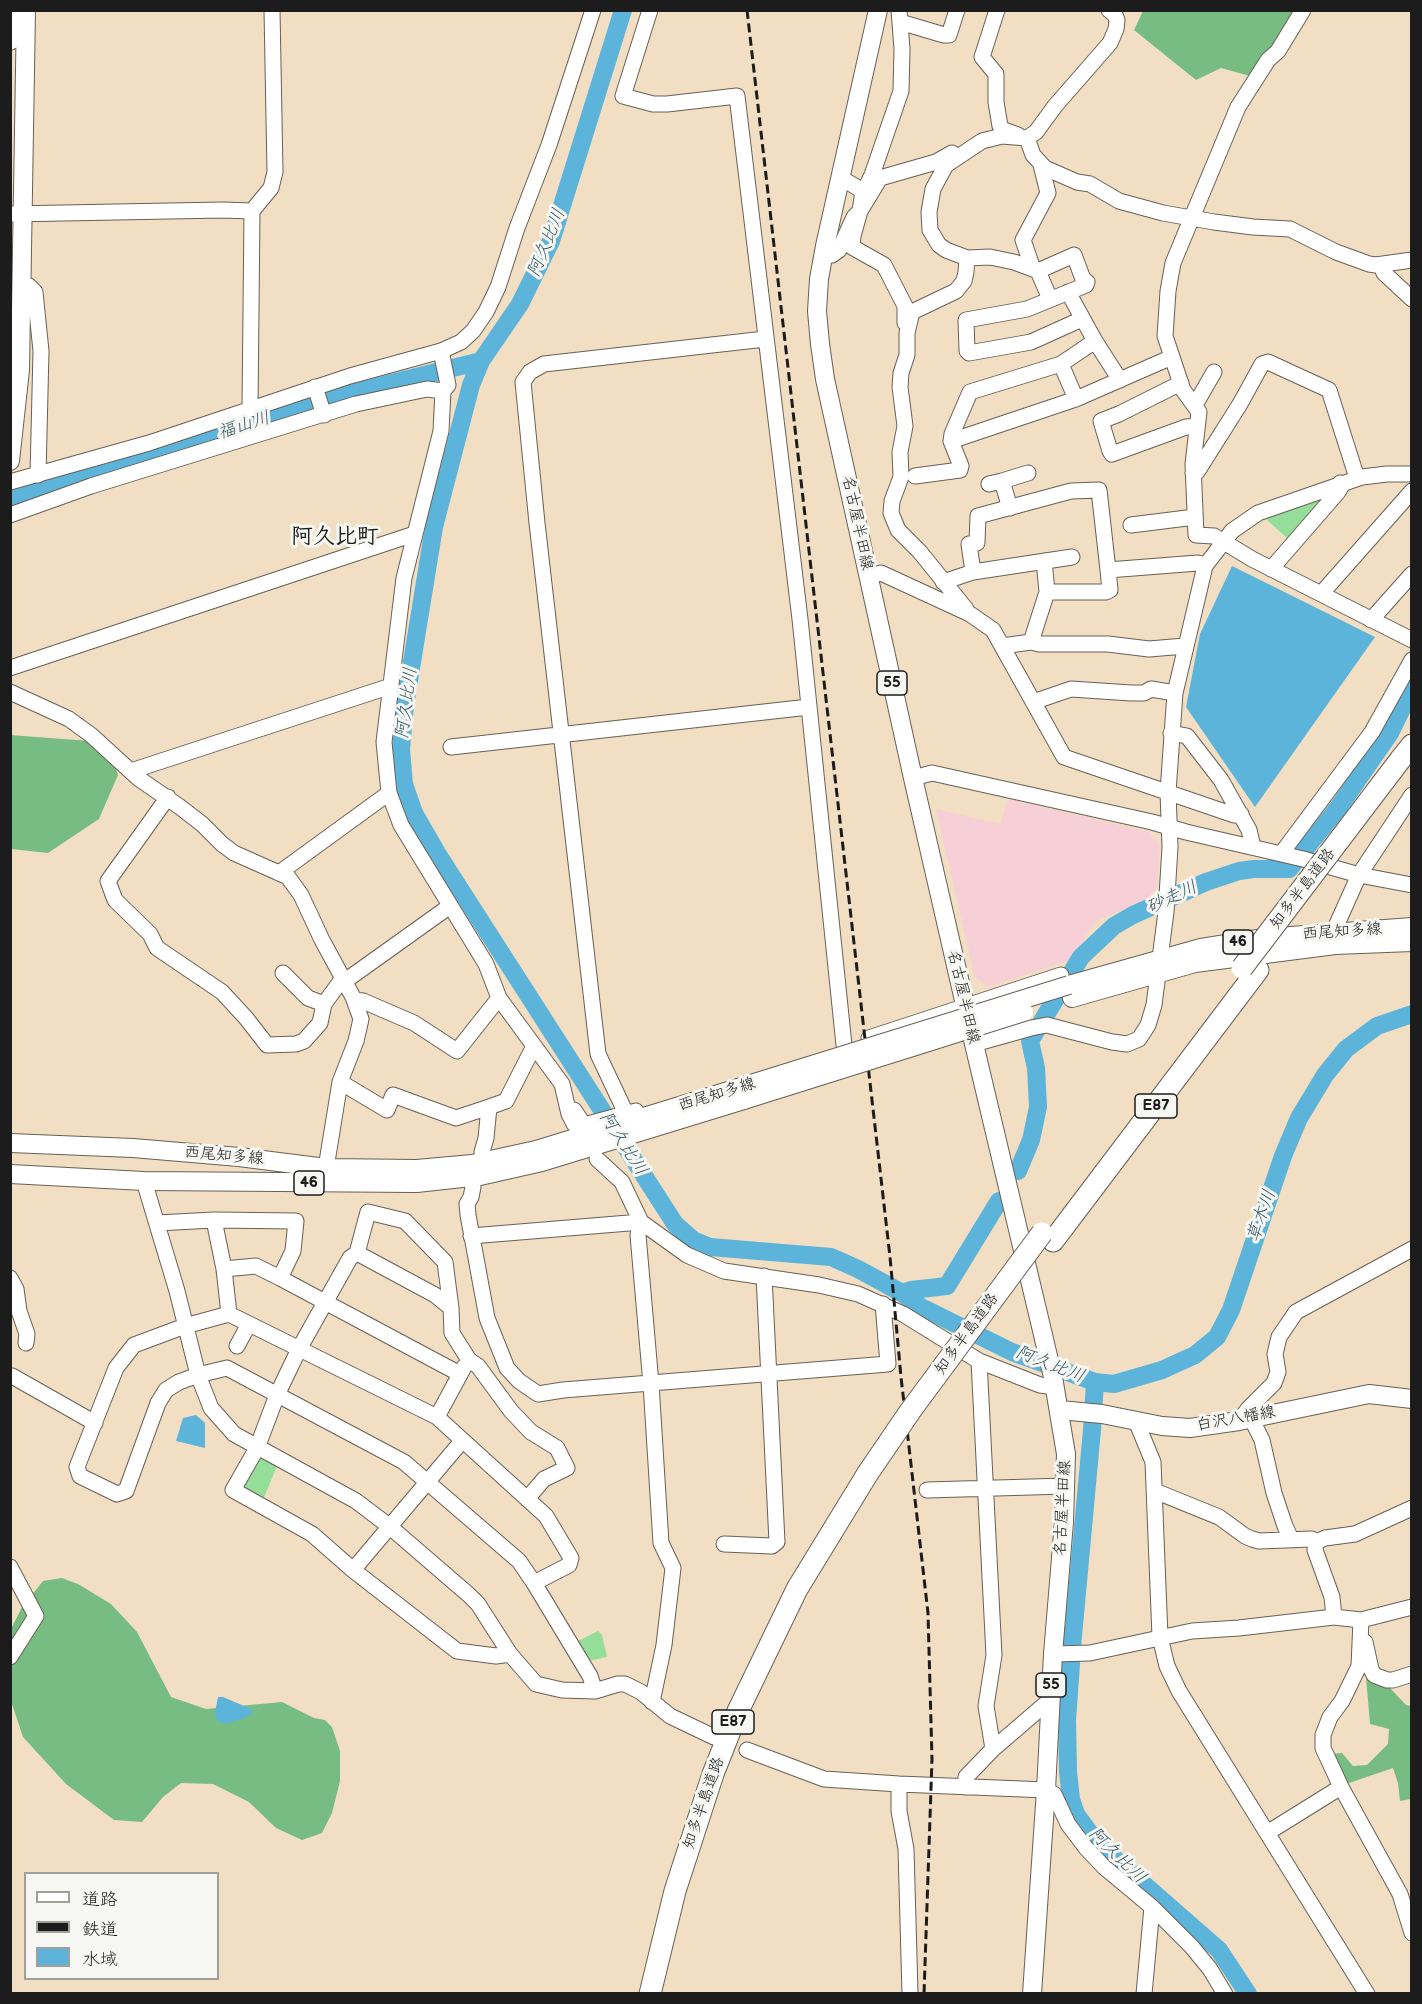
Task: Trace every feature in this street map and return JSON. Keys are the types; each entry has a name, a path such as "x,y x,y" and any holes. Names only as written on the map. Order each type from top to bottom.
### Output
{"highway":[{"name":"知多半島道路","path":"651,1994 681,1869 713,1773 738,1711 796,1589 874,1476 935,1402 1048,1237 1408,760"},
{"name":"知多半島道路","path":"665,1994 689,1894 705,1841 751,1716 809,1596 874,1476"}],"main road":[{"path":"10,41 11,10"},
{"path":"10,462 20,370 22,286 17,214 26,10"},
{"name":"名古屋半田線","path":"878,10 823,256 817,312 828,390 913,778 1054,1382 1066,1454 1065,1654 1050,1700 1032,1994"},
{"name":"西尾知多線","path":"1160,965 1201,948 1264,938 1412,927"},
{"name":"西尾知多線","path":"10,1173 144,1181 417,1183 480,1176 542,1162 1067,986 1160,965 1195,963 1335,945 1412,942"},
{"name":"西尾知多線","path":"10,1143 133,1148 239,1156 326,1168 417,1169 472,1164 536,1150 598,1142"},
{"name":"白沢八幡線","path":"1060,1410 1094,1413 1162,1426 1190,1428 1245,1420 1369,1394 1412,1399"}],"street":[{"path":"250,409 252,211 271,188 275,177 272,10"},
{"path":"10,482 149,443 315,387 442,354 461,342 473,331 486,312 498,286 517,228 549,145 593,10"},
{"path":"598,1142 622,1110 849,1044 789,519 765,339 737,96 653,104 623,96 650,10"},
{"path":"957,10 949,35 899,16 902,49 901,91 872,175 863,191 852,247 878,261 887,269 906,306 907,355 901,373 900,387 905,426 900,452 901,477 892,501 891,513 898,530 920,552 970,614"},
{"path":"997,10 982,57 996,74 996,102 1000,126 1004,130 1026,138 1033,155 1041,165 1058,175 1089,184 1119,201 1192,218 1253,227 1290,229 1353,259 1369,264 1412,260"},
{"path":"1303,10 1238,107 1173,263 1168,291 1165,336 1183,390 1199,412 1193,473 1196,535 1214,536 1271,568 1412,640"},
{"path":"823,256 832,255 838,250 854,217 880,178 936,162 967,145 1002,136 1026,138 1036,132 1055,106 1110,43 1117,20 1115,15 1108,11"},
{"path":"982,141 946,165 933,189 929,212 930,230 939,245 967,258 978,256 996,258 1035,270 1074,255 1083,279 1087,282 1086,285 1022,310 966,320 967,351 969,353 1031,342 1082,319"},
{"path":"1041,165 1048,193 1023,240 1050,299"},
{"path":"841,178 863,191"},
{"path":"17,214 252,211"},
{"path":"907,333 912,312 956,291 964,280 967,258"},
{"path":"1385,264 1382,268 1384,273 1412,298"},
{"path":"22,286 29,286 35,291 41,351 38,475"},
{"path":"1068,292 1120,380"},
{"path":"622,1110 598,1054 523,388 525,378 537,367 566,360 765,339"},
{"path":"915,476 960,470 961,466 951,441 970,392 1061,364 1095,341"},
{"path":"442,354 446,388 441,430 404,578 384,741 389,793 400,825 486,964 499,998 570,1094 574,1111 598,1142 622,1182 640,1222 667,1242 687,1255 724,1271 819,1285 858,1294 903,1314 979,1361 1040,1385 1054,1382"},
{"path":"951,441 1076,399 1172,357"},
{"path":"1193,473 1197,472 1234,414 1262,364 1268,362 1329,390 1357,478"},
{"path":"1061,364 1076,399"},
{"path":"1195,405 1214,372"},
{"path":"1181,383 1101,421 1110,452 1112,454 1186,427 1197,426"},
{"path":"315,387 324,415"},
{"path":"10,515 91,486 356,404 410,392 446,388"},
{"path":"1010,508 996,483 1028,473"},
{"path":"974,1044 1047,1025 1081,1035 1127,1044 1139,1039 1148,1025 1154,1005 1166,912 1170,828 1168,792 1175,693 1205,566 1222,541 1232,531 1258,513 1357,478 1376,474 1412,474"},
{"path":"1271,568 1338,492 1341,487 1340,483"},
{"path":"973,572 969,544 977,543 978,516 1071,491 1099,490 1110,590 1106,592 1047,592"},
{"path":"1321,594 1412,491"},
{"path":"1131,525 1195,517"},
{"path":"10,668 414,534"},
{"path":"943,582 973,572 1072,557"},
{"path":"1030,642 1047,592 1044,561"},
{"path":"1108,570 1198,563 1205,566"},
{"path":"869,576 881,573 970,614 993,630 1064,757 1234,815 1241,814"},
{"path":"1371,620 1412,574"},
{"path":"1002,646 1030,642 1108,644 1149,649 1185,646"},
{"path":"1291,857 1372,732 1412,660"},
{"path":"131,771 391,686"},
{"path":"1033,702 1071,689 1144,693 1151,689 1175,693"},
{"path":"10,692 69,719 100,742 131,771 202,824 222,844 234,853 288,877 301,895 354,1000 361,1019 356,1041 340,1082 326,1168"},
{"path":"452,747 809,707"},
{"path":"1171,733 1181,734 1194,743 1221,780 1249,830 1253,847"},
{"path":"913,778 932,773 1152,822 1359,875 1412,885"},
{"path":"279,873 389,793"},
{"path":"1333,933 1359,875 1406,813 1412,795"},
{"path":"168,797 108,881 115,900 150,934 158,948 222,992 267,1046 296,1044 304,1041 320,1023 324,1004 344,980 450,906"},
{"path":"283,973 308,998 324,1004"},
{"path":"869,1038 965,1006 1067,986"},
{"path":"354,1000 363,1001 414,1023 457,1052 499,998"},
{"path":"340,1082 387,1110 393,1095 456,1118 506,1101 534,1046"},
{"path":"562,1084 574,1125"},
{"path":"482,1152 486,1138 489,1107"},
{"path":"144,1181 198,1375 211,1408 234,1434 356,1501 389,1526 478,1604 510,1654 536,1684 562,1690 595,1691 625,1684 641,1692 670,1716 714,1737"},
{"path":"473,1187 467,1204 471,1236 488,1318 502,1359 519,1381 538,1394 563,1390 888,1364 883,1304"},
{"path":"510,1654 496,1656 457,1651 353,1570 312,1534 233,1490 257,1448 277,1395 298,1349 350,1257 357,1252 368,1212 405,1221 445,1262 452,1308 452,1332 469,1360 478,1366 511,1412 531,1432 557,1448 567,1468 544,1479 527,1499"},
{"path":"157,1223 214,1220 296,1221 293,1251 280,1278"},
{"path":"214,1220 224,1269 229,1314"},
{"path":"471,1236 640,1222"},
{"path":"640,1222 638,1235 651,1384 661,1543 673,1568 664,1645 652,1702"},
{"path":"1291,1539 1284,1526 1274,1493 1262,1440 1245,1420 1248,1409 1274,1383 1278,1372 1275,1354 1279,1337 1296,1312 1412,1249"},
{"path":"357,1252 435,1295 452,1308"},
{"path":"224,1269 256,1266 460,1374"},
{"path":"724,1544 772,1546 777,1542 764,1276"},
{"path":"10,1278 16,1289 19,1311 27,1334 26,1343"},
{"path":"534,1583 569,1565 571,1558 546,1516 438,1417 229,1314 185,1326 134,1345 116,1368 77,1467 80,1476 117,1494 126,1491 161,1397 171,1386 198,1375 227,1368 404,1462 519,1561 590,1676 595,1691"},
{"path":"237,1346 249,1324"},
{"path":"438,1417 469,1360"},
{"path":"979,1361 994,1655 986,1706 993,1749"},
{"path":"12,1376 95,1423"},
{"path":"1136,1421 1153,1462 1160,1637 1167,1666 1179,1691 1367,1994"},
{"path":"353,1570 462,1441"},
{"path":"927,1490 1066,1486"},
{"path":"1155,1491 1219,1517 1245,1536 1259,1540 1312,1539 1316,1542"},
{"path":"1316,1542 1325,1538 1355,1534 1412,1508"},
{"path":"1316,1542 1315,1550 1332,1597 1334,1617"},
{"path":"10,1567 36,1616 10,1657"},
{"path":"1065,1654 1090,1653 1192,1631 1334,1617 1361,1625 1412,1607"},
{"path":"1361,1625 1374,1675 1393,1680 1412,1674"},
{"path":"1361,1625 1359,1666 1349,1688 1330,1717 1322,1742 1324,1754 1400,1894 1412,1934"},
{"path":"965,1787 966,1777 993,1749 1050,1700"},
{"path":"747,1750 824,1779 1046,1790 1054,1794 1068,1824 1086,1848 1104,1867 1152,1906 1192,1947 1226,1994"},
{"path":"899,1784 899,1811 906,1848 910,1994"},
{"path":"1267,1833 1341,1787"},
{"path":"1144,1994 1152,1906"}],"shaded area":[{"path":"1008,799 1149,832 1160,846 1157,887 1149,897 1101,918 1091,928 1070,960 988,987 975,977 936,809 1000,824"}],"green space":[{"path":"1143,11 1297,11 1250,76 1221,68 1196,80 1134,30"},
{"path":"1320,498 1324,502 1289,540 1265,518"},
{"path":"10,735 103,742 111,755 118,775 99,819 48,853 11,849"},
{"path":"257,1456 277,1466 261,1505 233,1490"},
{"path":"62,1578 78,1584 111,1604 137,1632 171,1697 206,1709 282,1702 314,1718 325,1720 332,1727 340,1751 340,1781 332,1813 322,1833 302,1840 276,1828 249,1802 213,1784 181,1783 163,1797 142,1822 114,1820 66,1784 23,1737 11,1701 10,1631 22,1607 43,1581"},
{"path":"598,1631 602,1635 607,1657 584,1662 572,1644"},
{"path":"1366,1677 1389,1687 1406,1705 1411,1706 1411,1799 1400,1801 1393,1768 1346,1784 1329,1754 1342,1753 1353,1766 1367,1765 1388,1744 1389,1729 1370,1724"}],"water":[{"path":"1232,566 1375,637 1255,807 1186,707 1200,634"},
{"path":"196,1415 205,1423 205,1448 176,1441 183,1418"},
{"path":"218,1697 251,1709 253,1713 226,1724 221,1723 217,1720 215,1712"}],"waterway":[{"name":"阿久比川","path":"623,10 551,241 520,304 481,361 471,385 434,527 405,705 401,749 404,784 414,813 437,853 675,1224 693,1240 710,1247 831,1257 902,1293 921,1307 1012,1352 1095,1382 1114,1384 1162,1370 1195,1355 1217,1337 1231,1310 1283,1156 1299,1118 1325,1075 1346,1049 1377,1026 1412,1014"},
{"name":"福山川","path":"10,500 143,461 339,396 481,361"},
{"name":"砂走川","path":"1018,1171 1031,1140 1038,1107 1036,1068 1030,1041 1081,957 1114,926 1206,882 1239,871 1289,869 1338,808 1390,733 1412,688"},
{"name":"砂走川","path":"902,1293 947,1286 999,1201"},
{"name":"阿久比川","path":"1095,1382 1067,1720 1071,1799 1076,1814 1089,1832 1115,1859 1219,1950 1248,1994"}],"railway":[{"path":"747,10 890,1257 928,1613 932,1759 924,1994"}],"district":[{"name":"阿久比町","path":"335,537"}],"water label":[{"name":"草木川","path":"1262,1216"}]}
